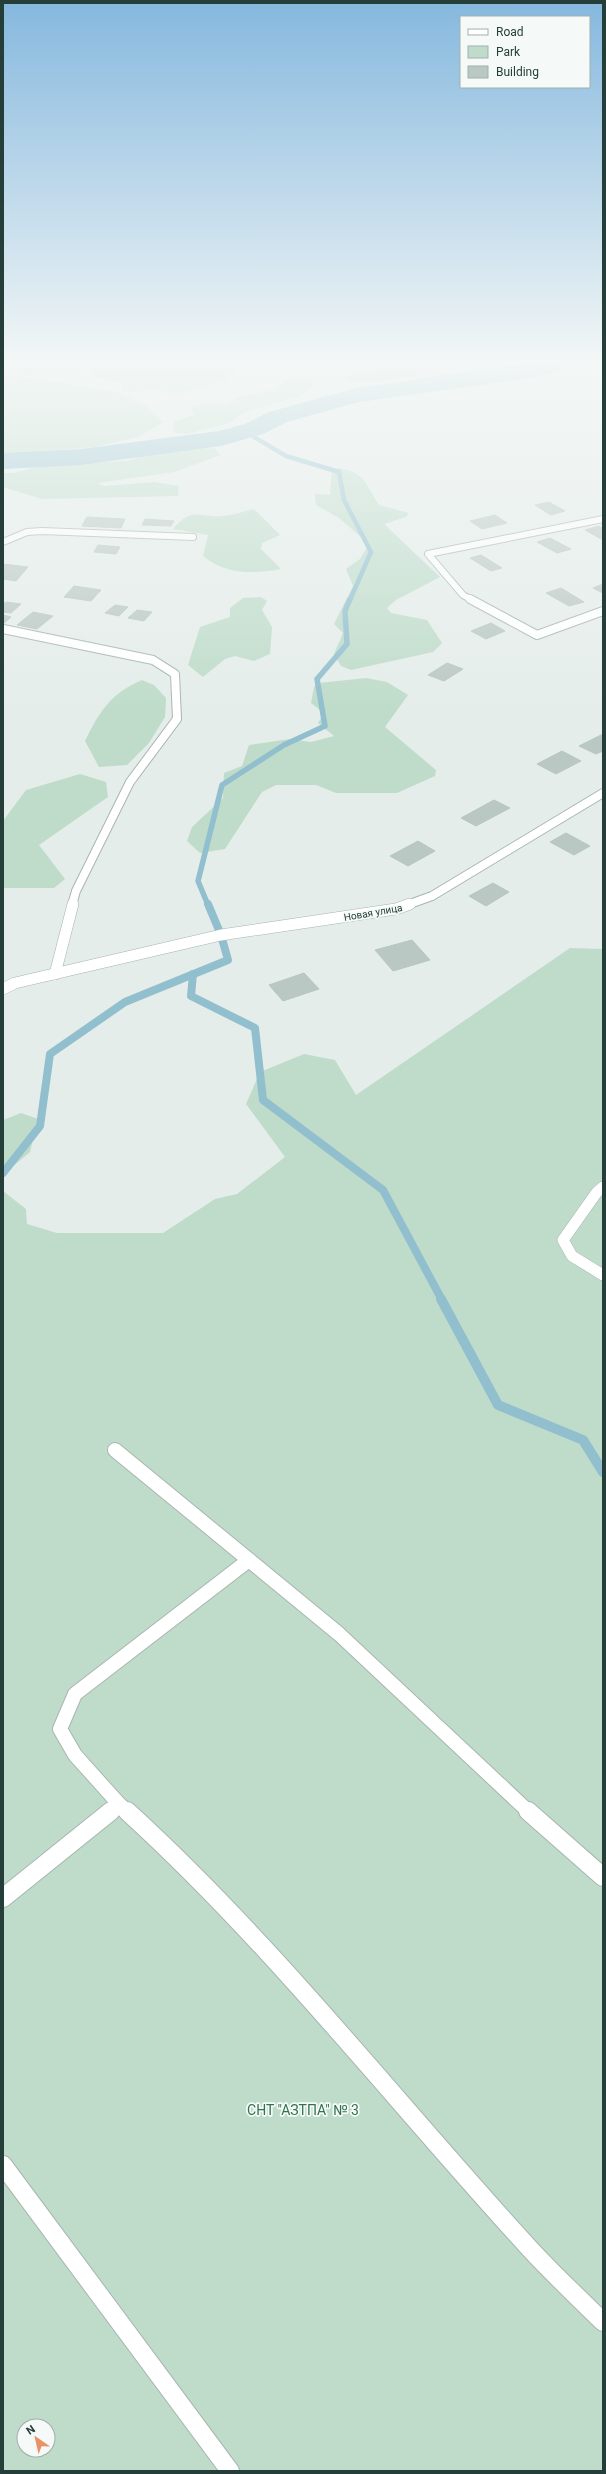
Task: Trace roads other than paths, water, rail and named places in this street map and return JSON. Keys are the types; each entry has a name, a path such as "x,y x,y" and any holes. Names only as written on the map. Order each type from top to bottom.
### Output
{"street":[{"path":"603,519 428,554 463,595 537,635 603,611"},
{"path":"3,542 27,532 42,531 194,537"},
{"path":"3,629 153,660 175,674 177,718 130,782 76,891 55,974"},
{"name":"Новая улица","path":"3,989 15,983 221,935 396,909 432,896 603,793"},
{"path":"603,1187 597,1192 563,1240 572,1256 603,1275"},
{"path":"115,1450 339,1634 450,1736 496,1784 603,1877"},
{"path":"249,1560 75,1694 60,1729 75,1755 119,1804 176,1856 286,1974 532,2251 603,2322"},
{"path":"3,1898 119,1804"},
{"path":"3,2165 230,2471"}],"waterway":[{"path":"340,479 344,500 371,552 350,600"},
{"path":"208,905 198,881 222,785 284,745 325,726 317,679 347,644 345,611 350,599"},
{"path":"193,974 228,960 221,935 208,904"},
{"path":"3,1173 40,1126 50,1054 125,1002 193,974"},
{"path":"193,974 191,996 255,1028 263,1100 383,1190 442,1300"},
{"path":"441,1299 498,1405 583,1440 603,1472"}],"park label":[{"name":"СНТ \"АЗТПА\" № 3","path":"303,2110"}]}
